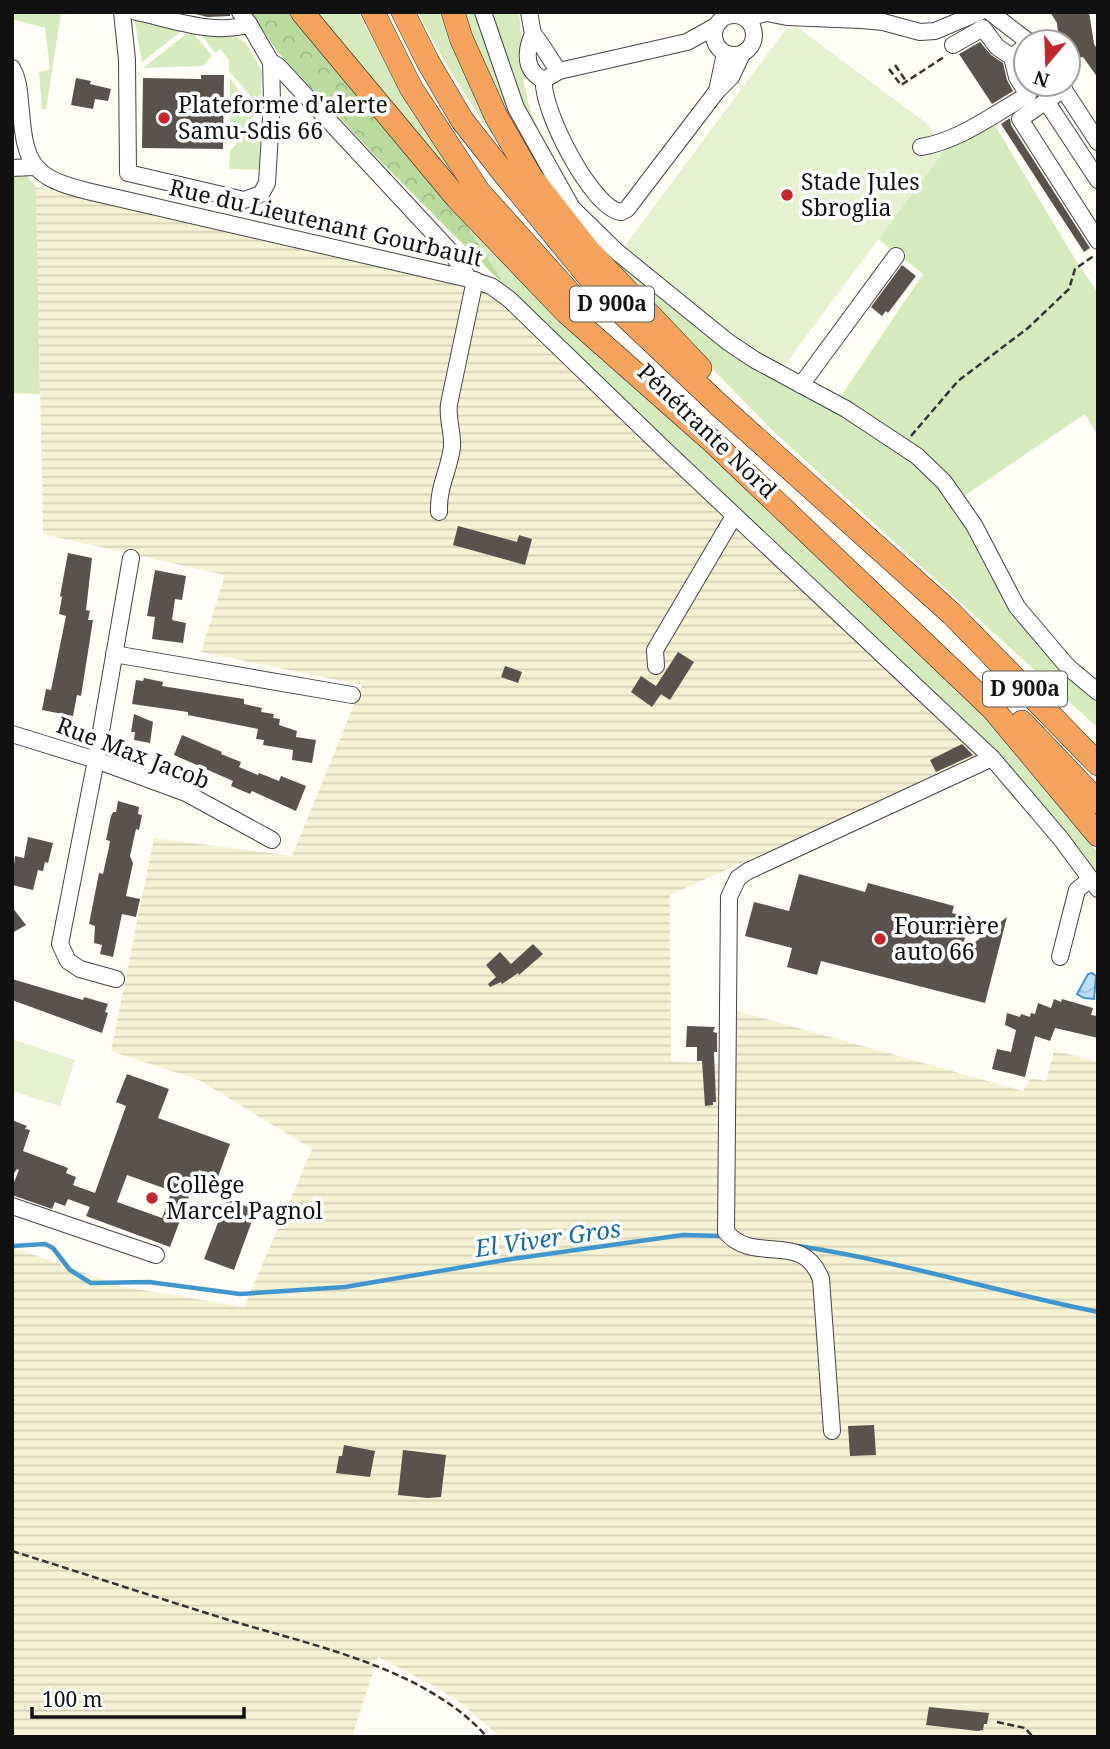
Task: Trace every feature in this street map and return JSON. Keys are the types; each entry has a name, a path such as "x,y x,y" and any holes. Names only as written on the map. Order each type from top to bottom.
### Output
{"highway":[{"path":"302,12 457,198 566,312 713,442 993,709 1098,835"},
{"name":"Pénétrante Nord","path":"373,12 411,88 479,192 597,323 713,442 981,680 1098,802"},
{"name":"Pénétrante Nord","path":"403,12 428,62 463,120 607,299 719,405 952,614 1098,764"},
{"path":"453,12 461,38 496,116 531,177 580,239 712,379 877,547"},
{"path":"952,614 1077,723 1098,746"}],"street":[{"path":"121,12 127,60 128,173 244,200 261,194 267,183 272,101 271,62 245,18 235,29 220,29 136,12"},
{"path":"483,12 516,108 572,208 616,251 728,342 755,360 846,409 917,456 944,482 974,525 1017,607 1068,667 1096,688"},
{"path":"529,12 533,34 544,46 548,57 559,71"},
{"path":"544,80 559,71 687,42 730,17 767,13 787,17 883,22 920,32 935,31 980,12"},
{"path":"990,12 1012,29"},
{"path":"544,80 543,88 570,154 607,206 621,212 627,209 717,91 727,50 730,17"},
{"path":"730,17 753,26 754,38"},
{"path":"687,42 727,50 750,47 754,38 770,25 787,17"},
{"path":"953,45 983,28 996,47 1012,57"},
{"path":"533,34 527,47 529,68 536,77 544,80"},
{"path":"271,62 278,66 451,252 472,280 449,404 452,445 439,492 439,512"},
{"path":"12,68 19,85 26,149 34,167 12,168"},
{"path":"272,101 281,90 298,89"},
{"path":"921,147 937,145 1023,98"},
{"path":"1049,98 1020,119 1098,241"},
{"path":"1069,98 1098,142"},
{"path":"1046,101 1098,180"},
{"name":"Rue du Lieutenant Gourbault","path":"34,167 49,180 67,186 491,286 509,299 734,516 992,758 1061,839 1094,884"},
{"path":"801,385 896,256"},
{"path":"656,666 655,650 734,516"},
{"path":"116,979 80,969 68,961 60,944 96,760 131,558"},
{"path":"114,654 352,695"},
{"name":"Rue Max Jacob","path":"12,734 96,760 186,793 272,840"},
{"path":"832,1431 821,1279 816,1266 800,1253 743,1246 730,1237 729,897 738,878 748,871 992,758"},
{"path":"1060,957 1077,890 1094,884"},
{"path":"12,1206 156,1255"}],"path":[{"path":"888,69 901,85 953,51 953,45"},
{"path":"895,65 906,82"},
{"path":"903,447 923,418 958,380 1028,328 1069,289 1075,269 1098,253"},
{"path":"12,1551 232,1621 353,1656 428,1690 487,1737"},
{"path":"997,1722 1026,1728 1033,1737"}],"shaded area":[{"path":"36,187 482,291 498,298 922,699 979,757 670,895 671,1061 732,1065 734,1010 1023,1091 1031,1078 1046,1081 1054,1051 1098,1061 1098,1737 500,1737 462,1704 438,1688 378,1657 352,1737 12,1737 12,1247 125,1287 244,1307 312,1149 199,1080 111,1051 154,838 292,856 362,685 201,652 225,575 43,534"}],"green space":[{"path":"12,12 61,13 46,110 42,109 39,72 50,69 45,28 12,19"},
{"path":"251,12 291,12 457,211 507,288 380,161 276,50"},
{"path":"312,12 358,12 409,108 514,250"},
{"path":"417,12 446,12 497,131 490,133"},
{"path":"463,12 476,12 510,111 612,256 913,461 939,487 1098,701 1098,728 773,431 610,264 535,169 495,96"},
{"path":"489,12 519,12 522,43 532,78 523,79 529,106 538,128 521,106"},
{"path":"134,17 187,27 142,62"},
{"name":"Stade Jules Sbroglia","path":"797,27 925,122 944,151 781,370 621,251 786,29"},
{"path":"197,29 236,37 245,42 262,71 261,94 255,101 229,71 229,60 220,49 215,53"},
{"path":"191,30 212,56 203,66 143,68"},
{"path":"230,78 253,111 230,110"},
{"path":"230,114 254,116 230,144"},
{"path":"259,119 260,170 229,169 230,151"},
{"path":"993,122 1098,293 1098,436 1085,414 961,498 839,399 923,274 878,239 944,151"},
{"path":"12,173 25,174 36,187 40,394 12,393"},
{"path":"457,211 986,717 1098,853 1098,875 1068,834 998,753 507,288"},
{"path":"12,1039 75,1060 60,1106 12,1091"}],"water":[{"path":"1088,974 1096,976 1094,999 1084,998 1077,994"}],"building":[{"path":"187,12 230,12 230,16 208,17"},
{"path":"1050,12 1089,12 1094,44 1098,50 1098,78 1082,57 1082,28 1058,28"},
{"path":"980,42 991,55 1003,63 1012,92 992,104 959,54"},
{"path":"201,75 224,75 223,149 142,148 143,78 201,79"},
{"path":"76,78 111,89 108,101 95,99 93,109 71,105"},
{"path":"1010,118 1011,125 1090,248 1084,252 1001,124"},
{"path":"902,265 916,276 888,313 886,311 882,316 871,307"},
{"path":"458,526 517,542 519,535 532,539 525,565 453,545"},
{"path":"68,553 92,558 86,610 90,611 88,620 93,620 81,696 77,695 73,716 42,710 46,689 51,690 66,616 59,614"},
{"path":"155,570 186,576 182,600 175,599 172,620 186,623 183,643 152,639 155,617 147,616"},
{"path":"678,652 694,662 670,700 661,694 652,707 631,692 641,676 656,686"},
{"path":"505,666 522,672 518,683 501,677"},
{"path":"144,678 163,682 162,686 244,699 244,704 262,708 261,712 274,714 273,718 280,719 279,725 297,731 296,737 316,740 312,763 292,760 293,750 263,745 264,740 256,739 258,729 188,715 188,712 132,704 136,680 143,681"},
{"path":"134,714 153,722 150,743 134,740 135,732 131,732"},
{"path":"182,735 241,762 239,767 258,775 259,773 279,781 281,776 306,786 296,811 252,791 250,794 231,786 233,781 174,755"},
{"path":"962,744 973,755 936,772 930,760"},
{"path":"118,801 139,807 138,814 142,815 130,856 133,863 126,896 140,899 136,917 122,914 113,957 100,954 102,945 94,943 95,926 89,924 99,873 103,874 109,847 110,841 106,840 111,816 116,812"},
{"path":"28,837 53,843 48,863 45,862 43,871 38,870 33,890 12,885 15,856 24,858"},
{"name":"Fourrière auto 66","path":"799,874 865,892 868,883 954,906 952,913 970,918 961,953 1007,917 985,1003 821,961 817,975 787,967 792,948 745,936 754,902 789,911"},
{"path":"12,907 26,925 12,933"},
{"path":"533,944 543,954 519,975 518,973 502,984 501,982 490,987 488,984 496,977 486,965 500,952 511,964"},
{"path":"12,979 83,1000 84,997 108,1004 102,1033 12,1000"},
{"path":"1054,999 1093,1008 1091,1015 1098,1016 1098,1038 1055,1028 1050,1041 1035,1036 1025,1077 992,1069 997,1049 1011,1052 1016,1030 1005,1025 1007,1013 1030,1017 1031,1013 1035,1014 1038,1003 1051,1008"},
{"path":"687,1026 715,1027 713,1032 717,1033 717,1052 714,1052 716,1102 713,1102 713,1105 705,1106 702,1061 697,1061 697,1047 686,1047"},
{"path":"127,1074 169,1089 158,1118 230,1144 218,1177 199,1170 170,1247 86,1216 90,1207 68,1199 65,1206 55,1202 52,1209 12,1195 12,1187 19,1170 12,1176 12,1120 30,1130 23,1151 68,1168 66,1173 76,1177 73,1185 95,1193 126,1106 116,1102","holes":["127,1175 172,1191 162,1218 117,1202"]},
{"path":"227,1199 256,1210 234,1270 204,1259"},
{"path":"874,1425 876,1455 850,1456 848,1426"},
{"path":"344,1445 375,1451 370,1477 336,1473"},
{"path":"403,1450 446,1455 441,1497 398,1495"},
{"path":"929,1707 989,1713 987,1724 984,1724 983,1730 978,1731 926,1725"}],"waterway":[{"name":"El Viver Gros","path":"12,1246 45,1244 53,1248 70,1270 91,1283 149,1282 240,1294 345,1287 505,1260 683,1235 723,1236"},
{"name":"El Viver Gros","path":"798,1246 873,1260 1098,1312"}],"place":[{"name":"Plateforme d'alerte Samu-Sdis 66","path":"164,118"},
{"name":"Stade Jules Sbroglia","path":"787,195"},
{"name":"Fourrière auto 66","path":"880,939"},
{"name":"Collège Marcel Pagnol","path":"152,1198"}]}
